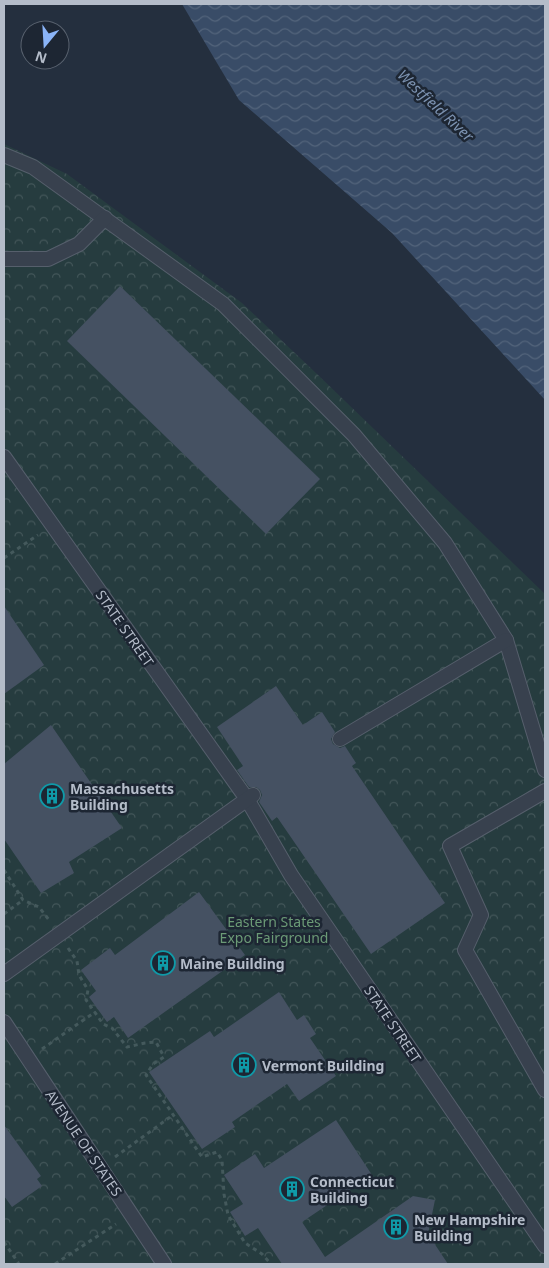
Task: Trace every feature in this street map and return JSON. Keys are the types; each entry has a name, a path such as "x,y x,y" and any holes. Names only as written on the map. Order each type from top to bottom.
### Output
{"lane":[{"path":"4,155 33,167 223,304 354,435 445,543 506,640 545,770"},
{"path":"4,259 48,259 79,244 105,218"},
{"name":"STATE STREET","path":"4,457 52,526 250,797 291,875 545,1246"},
{"path":"340,739 506,640"},
{"path":"545,791 450,846 481,915 465,950 545,1090"},
{"path":"4,974 250,797"},
{"name":"AVENUE OF STATES","path":"4,1022 164,1264"}],"path":[{"path":"4,558 52,526"},
{"path":"4,870 23,900 39,907 77,961 79,975 88,990 86,1000 103,1024 112,1028 128,1047 145,1042 156,1042 164,1057 153,1064 146,1075 202,1157 217,1152 222,1160 224,1194 228,1215 245,1243 262,1254 271,1264"},
{"path":"4,914 23,900"},
{"path":"28,1059 95,1012"},
{"path":"100,1167 173,1115"},
{"path":"55,1264 131,1214"},
{"path":"4,1242 19,1264"}],"green space":[{"name":"Eastern States Expo Fairground","path":"4,144 67,174 242,303 545,594 545,1264 4,1264"}],"water":[{"name":"Westfield River","path":"182,4 543,4 545,6 545,400 392,233 239,100"}],"building":[{"path":"120,286 320,479 266,534 67,341"},
{"path":"4,606 44,665 4,694"},
{"path":"276,686 303,725 322,712 335,732 331,739 333,744 340,748 345,746 356,763 352,766 445,903 371,954 277,817 272,821 259,802 262,795 260,790 256,787 249,787 237,770 243,766 217,727"},
{"name":"Massachusetts Building","path":"51,725 122,828 69,862 74,873 41,893 4,839 4,764"},
{"name":"Maine Building","path":"199,892 245,955 128,1038 114,1017 107,1022 89,997 96,991 81,970 110,948 115,955"},
{"name":"Vermont Building","path":"279,992 297,1020 304,1015 316,1034 310,1038 336,1076 299,1101 287,1084 232,1122 235,1127 202,1149 149,1072 210,1031 214,1037"},
{"name":"Connecticut Building","path":"336,1120 372,1175 302,1222 325,1257 413,1196 435,1200 428,1234 448,1264 282,1264 258,1228 245,1236 230,1212 243,1204 224,1175 255,1154 264,1168"},
{"path":"4,1125 41,1176 37,1179 42,1186 12,1207 4,1196"}],"place":[{"name":"Massachusetts Building","path":"52,796"},
{"name":"Maine Building","path":"163,963"},
{"name":"Vermont Building","path":"244,1065"},
{"name":"Connecticut Building","path":"292,1189"},
{"name":"New Hampshire Building","path":"396,1227"}]}
